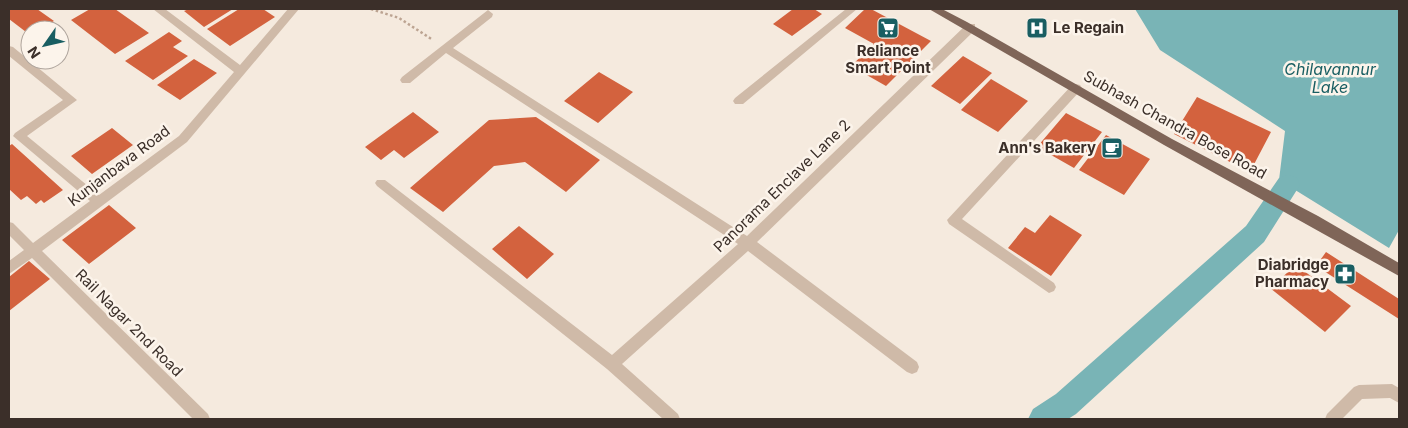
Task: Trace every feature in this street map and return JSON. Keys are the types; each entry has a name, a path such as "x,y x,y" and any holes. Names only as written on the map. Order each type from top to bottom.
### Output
{"main road":[{"name":"Subhash Chandra Bose Road","path":"934,9 971,27 1166,141 1312,219 1399,270"}],"street":[{"path":"158,9 240,71"},
{"name":"Kunjanbava Road","path":"9,268 184,139 294,9"},
{"path":"739,101 852,9"},
{"path":"406,80 488,14"},
{"name":"Panorama Enclave Lane 2","path":"612,364 748,242 971,27"},
{"path":"446,48 748,242 912,367"},
{"path":"9,50 71,100 19,136 98,202"},
{"path":"1049,287 953,220 1076,88"},
{"path":"381,183 612,364 673,419"},
{"name":"Rail Nagar 2nd Road","path":"9,227 203,419"},
{"path":"1332,419 1359,392 1392,391 1399,396"}],"path":[{"path":"371,9 399,18 446,48"}],"water":[{"name":"Chilavannur Lake","path":"1135,9 1399,9 1399,230 1389,248 1279,180 1285,131 1160,50"}],"building":[{"path":"9,9 37,9 53,20 20,20 20,27 9,19"},
{"path":"90,9 115,9 149,33 115,54 71,20"},
{"path":"189,9 233,9 204,27 184,11"},
{"path":"239,9 263,9 275,17 230,46 207,29"},
{"path":"793,9 814,9 822,14 792,36 773,24"},
{"path":"865,9 871,9 931,41 886,86 851,66 874,44 845,28"},
{"path":"169,32 182,41 173,47 188,56 153,80 125,61"},
{"path":"963,56 992,73 960,104 931,86"},
{"path":"194,59 217,73 180,100 157,85"},
{"path":"599,72 633,92 598,123 564,101"},
{"path":"991,79 1028,101 998,132 961,110"},
{"path":"1197,97 1271,132 1250,172 1174,134"},
{"path":"413,112 439,132 404,158 394,150 381,160 365,147"},
{"path":"1066,113 1102,132 1074,168 1037,147"},
{"path":"536,117 600,160 566,192 525,162 494,166 443,212 410,188 489,120"},
{"path":"112,128 133,145 92,174 71,156"},
{"path":"1106,135 1150,159 1124,195 1079,170"},
{"path":"12,144 63,190 44,203 41,200 36,204 27,196 21,200 9,189 9,146"},
{"path":"109,205 136,228 89,264 62,240"},
{"path":"1050,215 1082,235 1051,276 1008,248 1025,227 1035,233"},
{"path":"519,226 554,254 527,279 492,249"},
{"path":"1326,252 1399,299 1399,319 1316,266"},
{"path":"29,261 50,279 9,311 9,277"},
{"path":"1296,265 1351,306 1325,332 1270,288"}],"waterway":[{"path":"1043,419 1066,404 1255,234 1288,185"}],"place":[{"name":"Reliance Smart Point","path":"888,28"},
{"name":"Le Regain","path":"1037,28"},
{"name":"Ann's Bakery","path":"1112,148"},
{"name":"Diabridge Pharmacy","path":"1345,274"}]}
